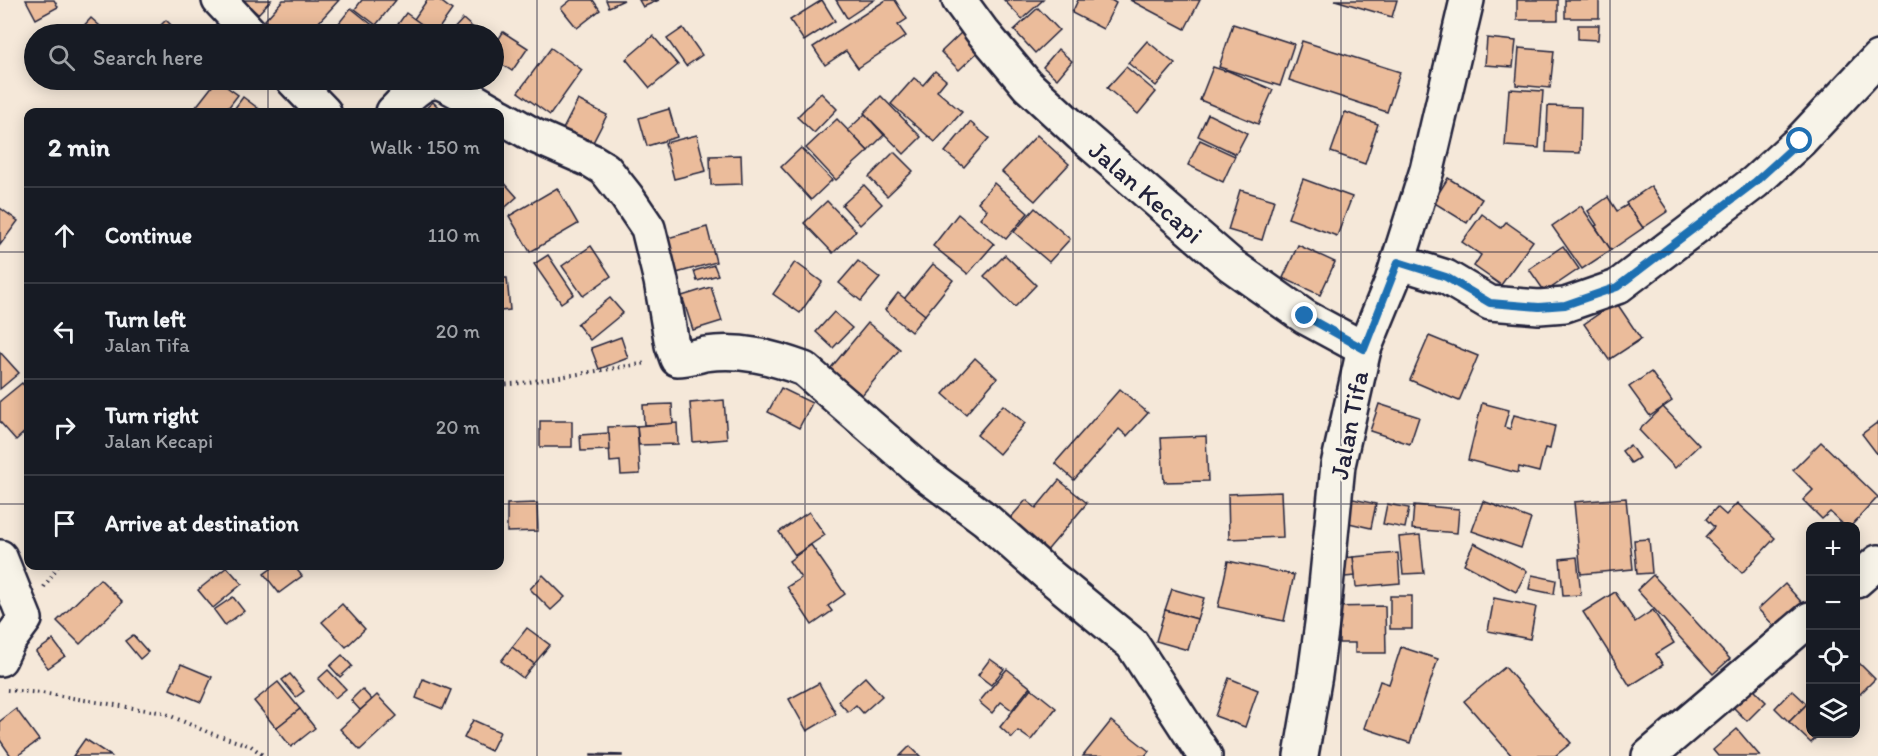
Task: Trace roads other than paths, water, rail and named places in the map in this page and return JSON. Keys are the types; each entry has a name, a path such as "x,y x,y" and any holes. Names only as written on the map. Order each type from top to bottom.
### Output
{"street":[{"path":"219,0 242,24"},
{"name":"Jalan Kecapi","path":"959,0 1028,86 1196,235 1231,265 1305,316 1364,349"},
{"name":"Jalan Tifa","path":"1300,756 1322,626 1338,465 1364,349 1398,262 1427,170 1467,0"},
{"path":"1398,262 1446,277 1490,303 1539,307 1565,305 1617,287 1755,182 1800,141 1878,58"},
{"path":"303,90 320,108"},
{"path":"397,108 418,90"},
{"path":"454,90 487,108"},
{"path":"504,118 535,136 605,169 627,197 648,228 661,280 672,345 677,359 706,354 748,353 780,360 804,369 926,475 984,519 1132,644 1205,756"},
{"path":"0,557 25,619 8,642 0,659"},
{"path":"1860,578 1878,562"},
{"path":"1649,756 1806,623"}]}
